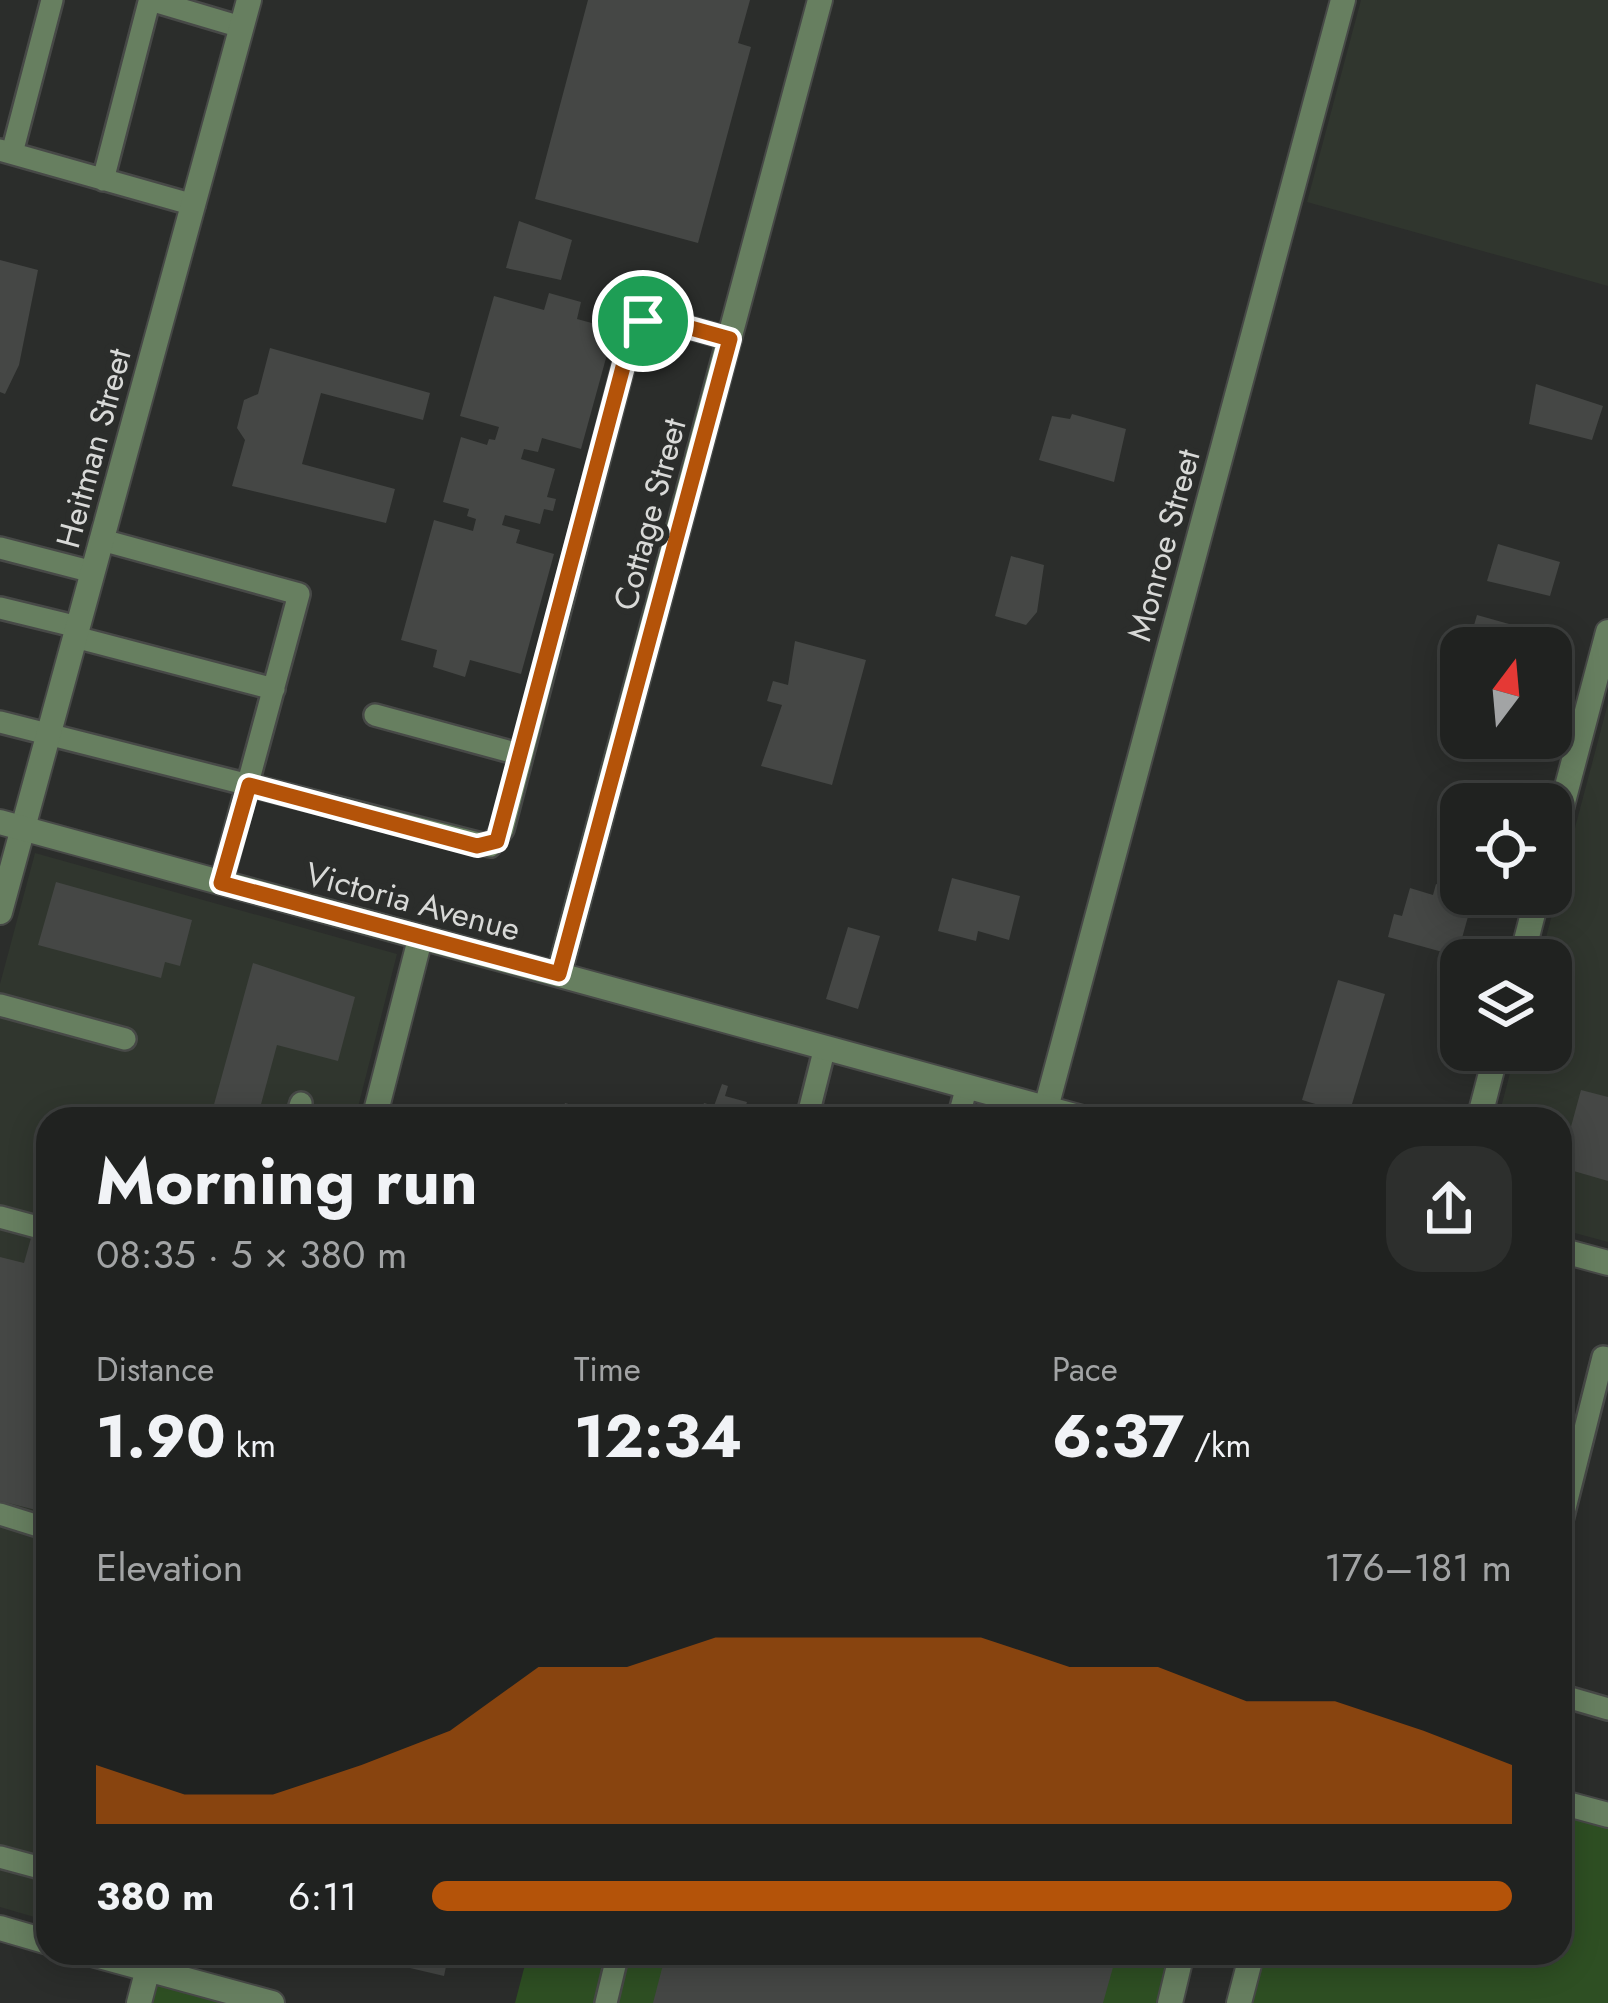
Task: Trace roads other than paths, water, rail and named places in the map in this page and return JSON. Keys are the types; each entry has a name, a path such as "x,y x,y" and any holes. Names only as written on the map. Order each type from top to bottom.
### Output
{"street":[{"name":"Heitman Street","path":"0,912 11,825 49,732 249,0"},
{"name":"Cottage Street","path":"559,974 820,0"},
{"name":"Monroe Street","path":"1046,1107 1342,0"},
{"path":"1572,788 1597,718 1608,632"},
{"name":"Victoria Avenue","path":"11,825 1042,1107"},
{"path":"377,1107 420,939"},
{"path":"1482,1107 1492,1071"},
{"path":"1572,1253 1608,1263"},
{"path":"1572,1805 1608,1815"},
{"path":"0,1928 36,1938"},
{"path":"139,2003 149,1965"},
{"path":"162,1965 272,2003"},
{"path":"1170,2003 1180,1965"},
{"path":"1239,2003 1249,1965"}],"lane":[{"path":"52,0 6,152 194,205"},
{"path":"104,180 150,1 241,27"},
{"path":"0,722 490,846 503,830 632,333 643,321 662,320 730,339"},
{"path":"102,540 299,594 221,883"},
{"path":"0,548 93,572"},
{"path":"0,608 274,689"},
{"path":"375,715 522,755"},
{"path":"0,1005 125,1039"},
{"path":"810,1107 825,1047"},
{"path":"961,1107 967,1086"},
{"path":"0,1216 36,1227"},
{"path":"1572,1480 1603,1357 1608,1358"},
{"path":"0,1514 36,1524"},
{"path":"1572,1698 1608,1708"},
{"path":"0,1857 36,1867"},
{"path":"606,2003 615,1965"}]}
